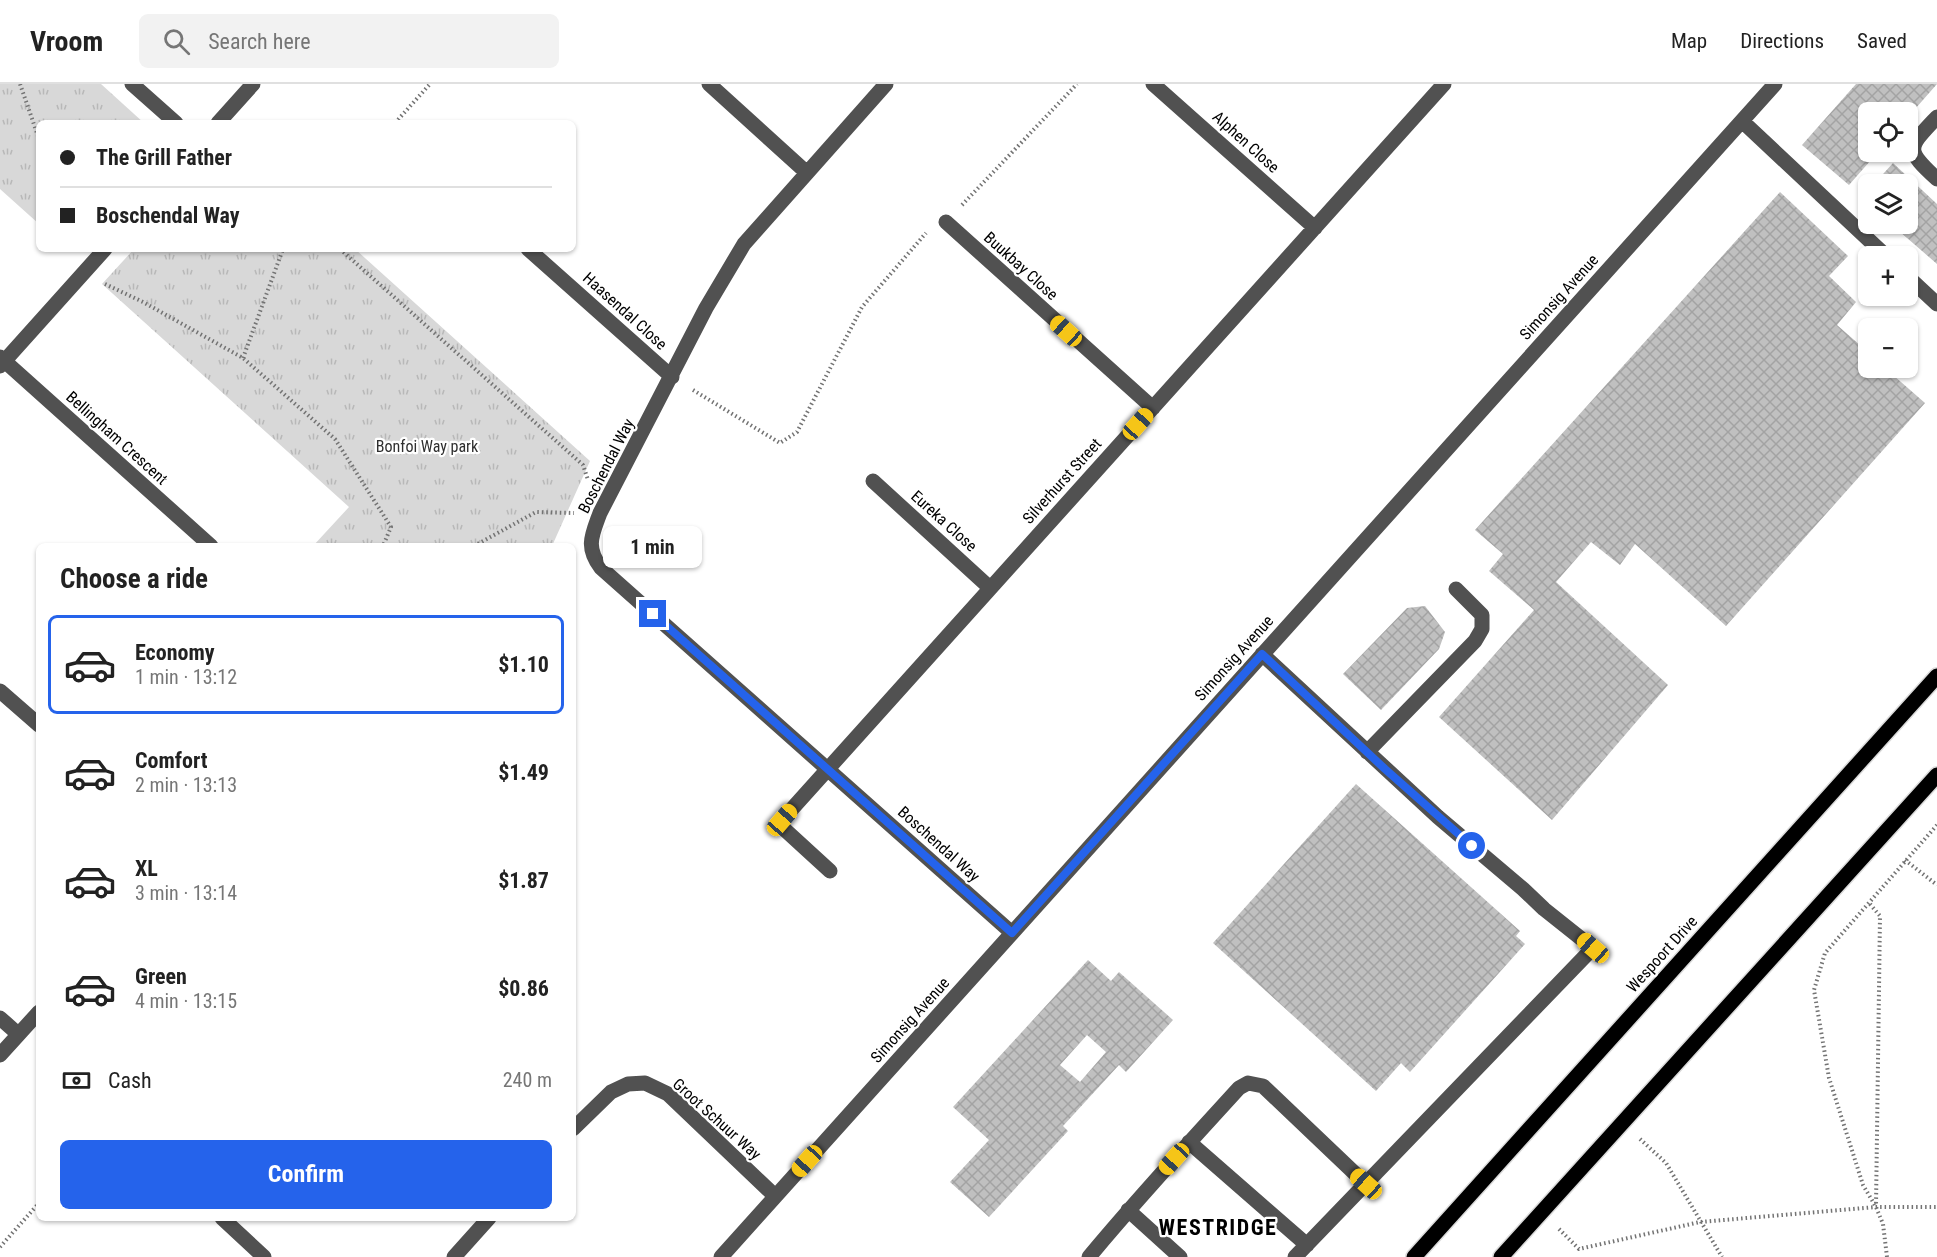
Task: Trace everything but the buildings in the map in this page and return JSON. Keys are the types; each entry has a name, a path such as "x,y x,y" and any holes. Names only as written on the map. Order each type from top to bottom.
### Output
{"main road":[{"name":"Wespoort Drive","path":"1414,1257 1937,676"},
{"path":"1501,1257 1937,775"}],"street":[{"path":"132,84 173,120"},
{"path":"221,120 253,84"},
{"path":"709,84 806,172"},
{"name":"Boschendal Way","path":"886,84 744,244 706,308 600,513 591,541 594,559 601,568 1012,933"},
{"name":"Alphen Close","path":"1153,84 1314,228"},
{"name":"Silverhurst Street","path":"830,871 783,828 782,822 827,769 1444,84"},
{"name":"Simonsig Avenue","path":"721,1257 1775,84"},
{"path":"1937,117 1916,139 1914,147 1918,162 1937,179"},
{"path":"1742,122 1875,246"},
{"name":"Buukbay Close","path":"946,222 1152,408"},
{"path":"1,361 102,252"},
{"name":"Haasendal Close","path":"531,252 672,377"},
{"path":"1918,286 1937,304"},
{"name":"Bellingham Crescent","path":"1,361 208,543"},
{"name":"Eureka Close","path":"873,481 990,588"},
{"path":"1367,752 1475,641 1482,629 1482,615 1456,589"},
{"path":"1262,654 1367,752 1544,909 1593,948 1295,1257"},
{"path":"0,691 36,722"},
{"path":"0,1055 36,1015"},
{"path":"0,1018 18,1034"},
{"name":"Groot Schuur Way","path":"576,1126 611,1092 628,1084 645,1083 668,1094 775,1196"},
{"path":"1089,1257 1189,1142 1239,1088 1248,1083 1263,1086 1366,1184"},
{"path":"1189,1142 1307,1245"},
{"path":"1128,1210 1180,1257"},
{"path":"225,1221 264,1257"},
{"path":"454,1257 486,1221"}],"path":[{"path":"20,84 36,130"},
{"path":"398,120 430,84"},
{"path":"672,377 780,443 797,432 862,307 930,229 946,222 1077,84"},
{"path":"243,358 282,252"},
{"path":"343,252 583,465 600,513 536,512 479,543"},
{"path":"83,273 143,302 243,358 335,439 391,527 384,543"},
{"path":"1887,1257 1883,1224 1863,1185 1829,1078 1814,990 1825,954 1937,825"},
{"path":"1905,861 1937,885"},
{"path":"1870,904 1880,916 1876,1207"},
{"path":"1622,1122 1666,1163 1722,1257"},
{"path":"0,1247 36,1206"},
{"path":"1542,1212 1579,1249 1700,1222 1876,1207 1937,1207"}],"green space":[{"path":"0,84 101,84 141,120 36,120 36,221 0,189"},
{"name":"Bonfoi Way park","path":"131,252 358,252 590,461 553,543 316,543 349,507 102,284"}],"district":[{"name":"WESTRIDGE","path":"1218,1227"}],"route":[{"path":"653,614 1012,933 1262,654 1385,769 1472,846"}]}
